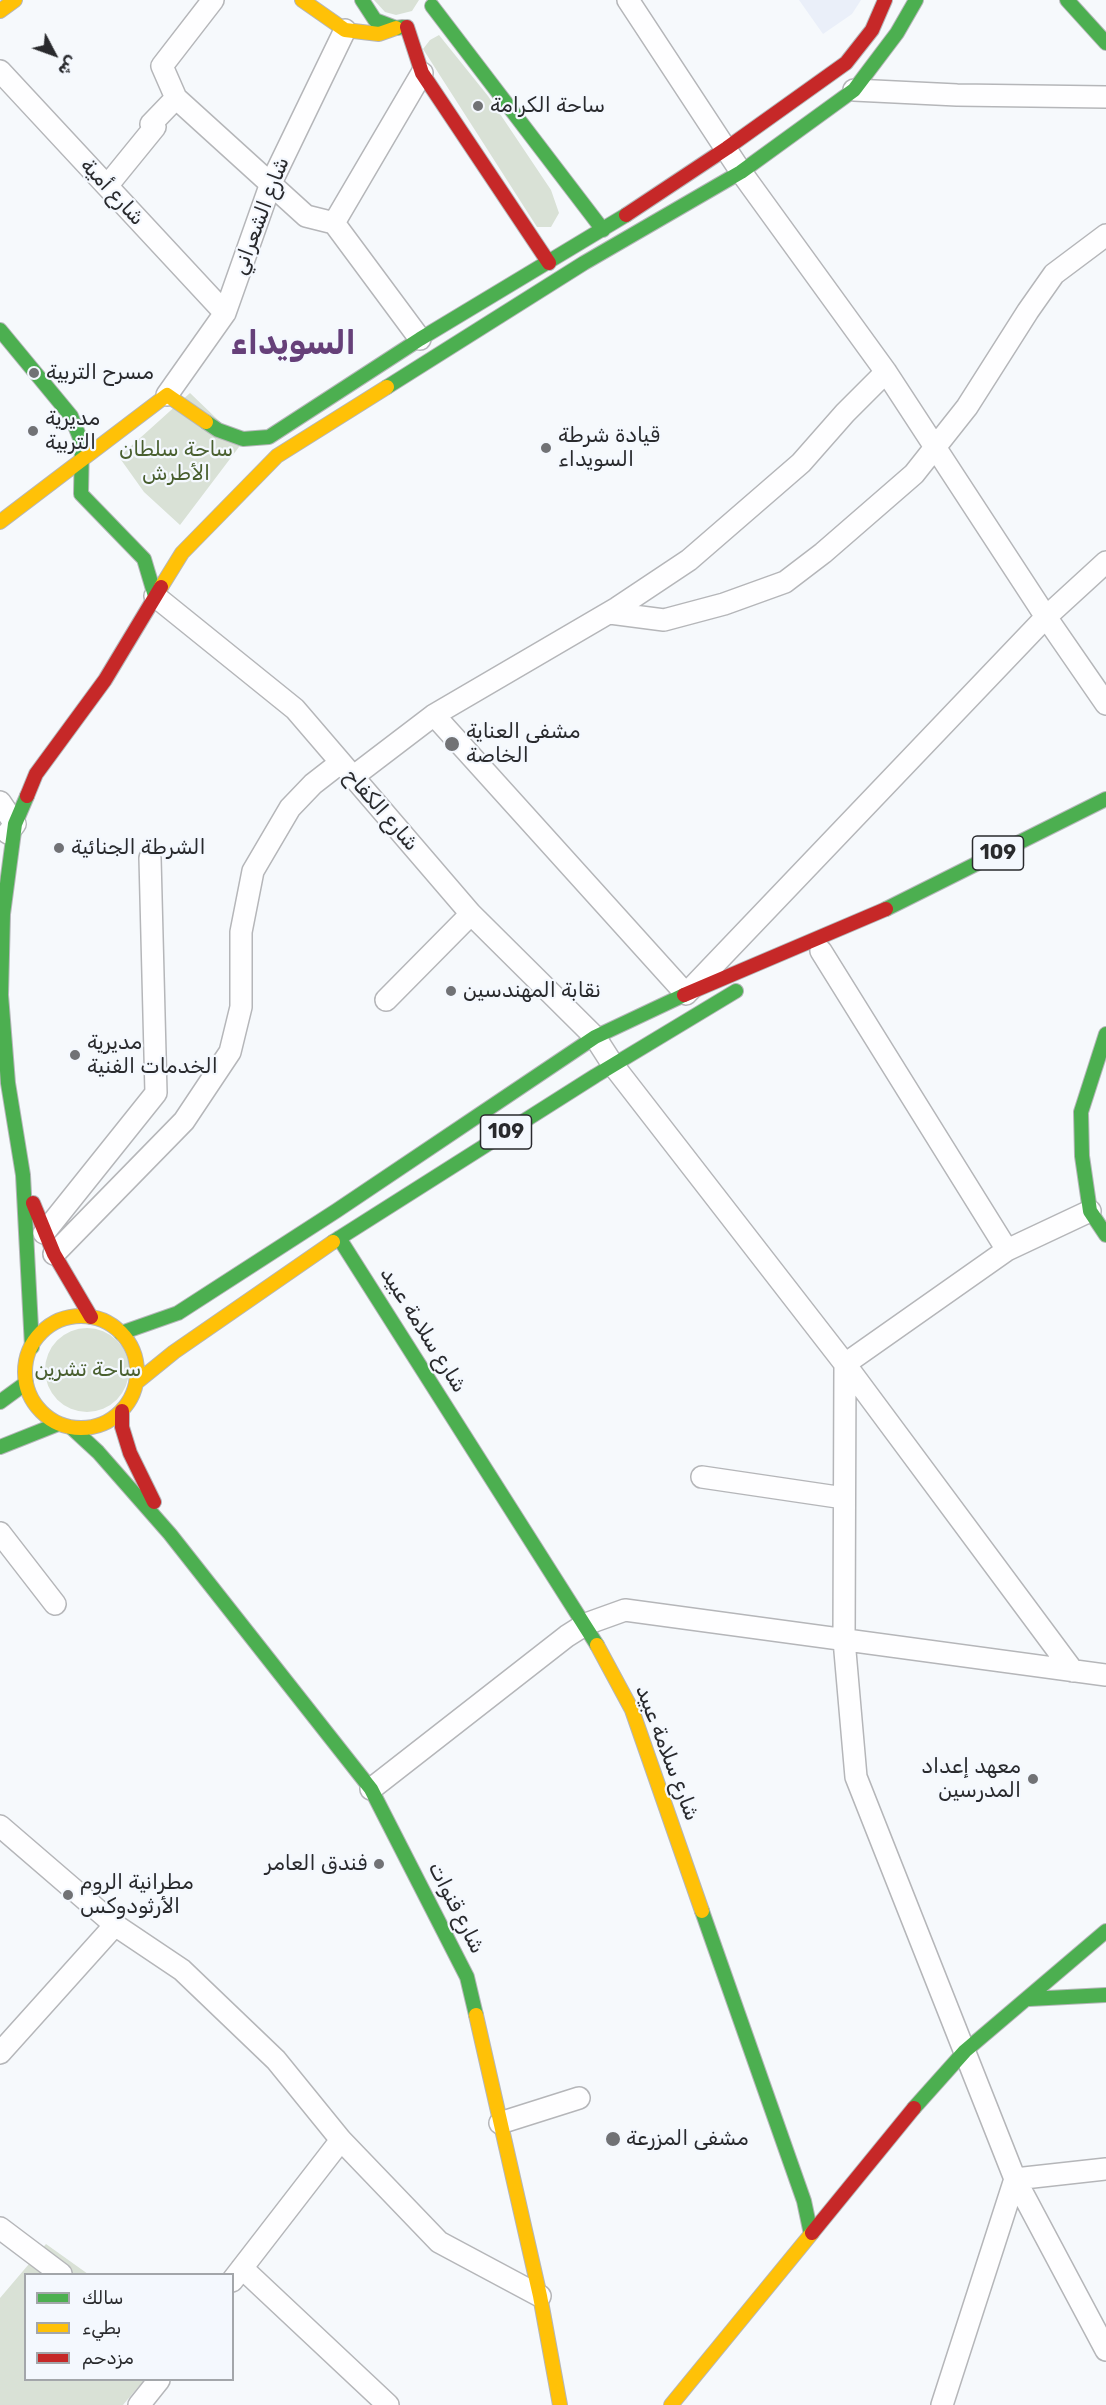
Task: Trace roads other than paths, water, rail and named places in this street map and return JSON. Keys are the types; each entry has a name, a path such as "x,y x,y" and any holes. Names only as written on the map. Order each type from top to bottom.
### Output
{"main road":[{"path":"0,11 15,0"},
{"path":"302,0 345,30 379,34 419,17"},
{"path":"362,0 375,20 419,17"},
{"path":"1,518 167,395 218,430 243,439 269,437 420,339 603,230 727,148 846,63 872,30 885,0"},
{"path":"91,1317 44,1233 23,1175 4,1083 1,995 3,914 15,824 36,774 105,680 182,553 277,456 584,263 741,172 854,90 897,33 916,0"},
{"path":"1067,0 1106,43"},
{"path":"419,17 422,73 549,263"},
{"path":"419,17 603,230"},
{"path":"0,330 71,417 82,443 81,494 144,559 155,596"},
{"name":"109","path":"792,965 821,951 890,907 1106,799"},
{"path":"121,1333 178,1313 336,1212 595,1037 686,994 890,907"},
{"name":"109","path":"136,1382 174,1352 339,1238 613,1065 753,983"},
{"path":"1106,1034 1081,1112 1082,1156 1090,1211 1106,1235"},
{"path":"23,1175 32,1347"},
{"name":"شارع سلامة عبيد","path":"339,1238 586,1624 632,1710 804,2201 811,2234"},
{"path":"91,1317 102,1320 121,1333 134,1356 136,1382 131,1398 122,1411 99,1426 72,1428 58,1424 38,1407 26,1383 27,1358 32,1347 50,1326 63,1319 91,1317"},
{"path":"0,1402 26,1383"},
{"path":"122,1411 122,1427 130,1453 170,1534"},
{"path":"0,1447 58,1424"},
{"name":"شارع قنوات","path":"72,1428 98,1452 170,1534 371,1789 467,1977 540,2296 561,2405"},
{"path":"671,2405 936,2081 964,2051 1029,1999 1106,1930"},
{"path":"1029,1999 1106,1995"}],"street":[{"path":"213,0 162,66 176,98 306,216 334,223 420,339"},
{"path":"628,0 741,172 886,372 1046,617 1106,704"},
{"name":"شارع الشعراني","path":"167,395 225,313 271,183 345,30"},
{"name":"شارع أمية","path":"0,71 225,313"},
{"path":"334,223 422,73"},
{"path":"854,90 968,95 1106,96"},
{"path":"107,186 155,127 151,124 176,98"},
{"path":"610,613 664,620 724,604 785,582 823,553 914,474 967,407 1054,274 1106,235"},
{"path":"54,1254 184,1121 230,1052 241,1007 241,932 253,871 290,808 313,784 347,770 434,715 610,613 689,560 759,502 801,463 845,413 886,372"},
{"path":"434,715 686,994 1046,617 1106,562"},
{"name":"شارع الكفاح","path":"155,596 295,709 471,914 595,1037 613,1065 844,1364 1073,1671"},
{"path":"0,802 15,824 0,843"},
{"path":"44,1233 156,1093 150,858"},
{"path":"386,1000 471,914"},
{"path":"821,951 1007,1250"},
{"path":"1090,1211 1007,1250 844,1364 844,1640 856,1777 1015,2179 1106,2350"},
{"path":"702,1477 844,1498"},
{"path":"0,1533 55,1604"},
{"path":"371,1789 586,1624 625,1610 1106,1675"},
{"path":"0,1826 115,1925 190,1978 276,2060 340,2140 439,2242 540,2296"},
{"path":"0,2053 115,1925"},
{"path":"500,2123 579,2098"},
{"path":"340,2140 237,2275 388,2405"},
{"path":"1015,2179 1106,2169"},
{"path":"942,2405 1015,2179"},
{"path":"0,2228 60,2273"},
{"path":"139,2405 157,2381"}],"place":[{"name":"ساحة الكرامة","path":"478,106"},
{"name":"مسرح التربية","path":"34,373"},
{"name":"مديرية التربية","path":"33,431"},
{"name":"قيادة شرطة السويداء","path":"546,448"},
{"name":"مشفى العناية الخاصة","path":"452,744"},
{"name":"الشرطة الجنائية","path":"59,848"},
{"name":"نقابة المهندسين","path":"451,991"},
{"name":"مديرية الخدمات الفنية","path":"75,1055"},
{"name":"معهد إعداد المدرسين","path":"1033,1779"},
{"name":"فندق العامر","path":"379,1864"},
{"name":"مطرانية الروم الأرثودوكس","path":"68,1895"},
{"name":"مشفى المزرعة","path":"613,2139"}],"district":[{"name":"السويداء","path":"293,344"}],"park label":[{"name":"ساحة سلطان الأطرش","path":"176,462"},
{"name":"ساحة تشرين","path":"88,1370"}]}
